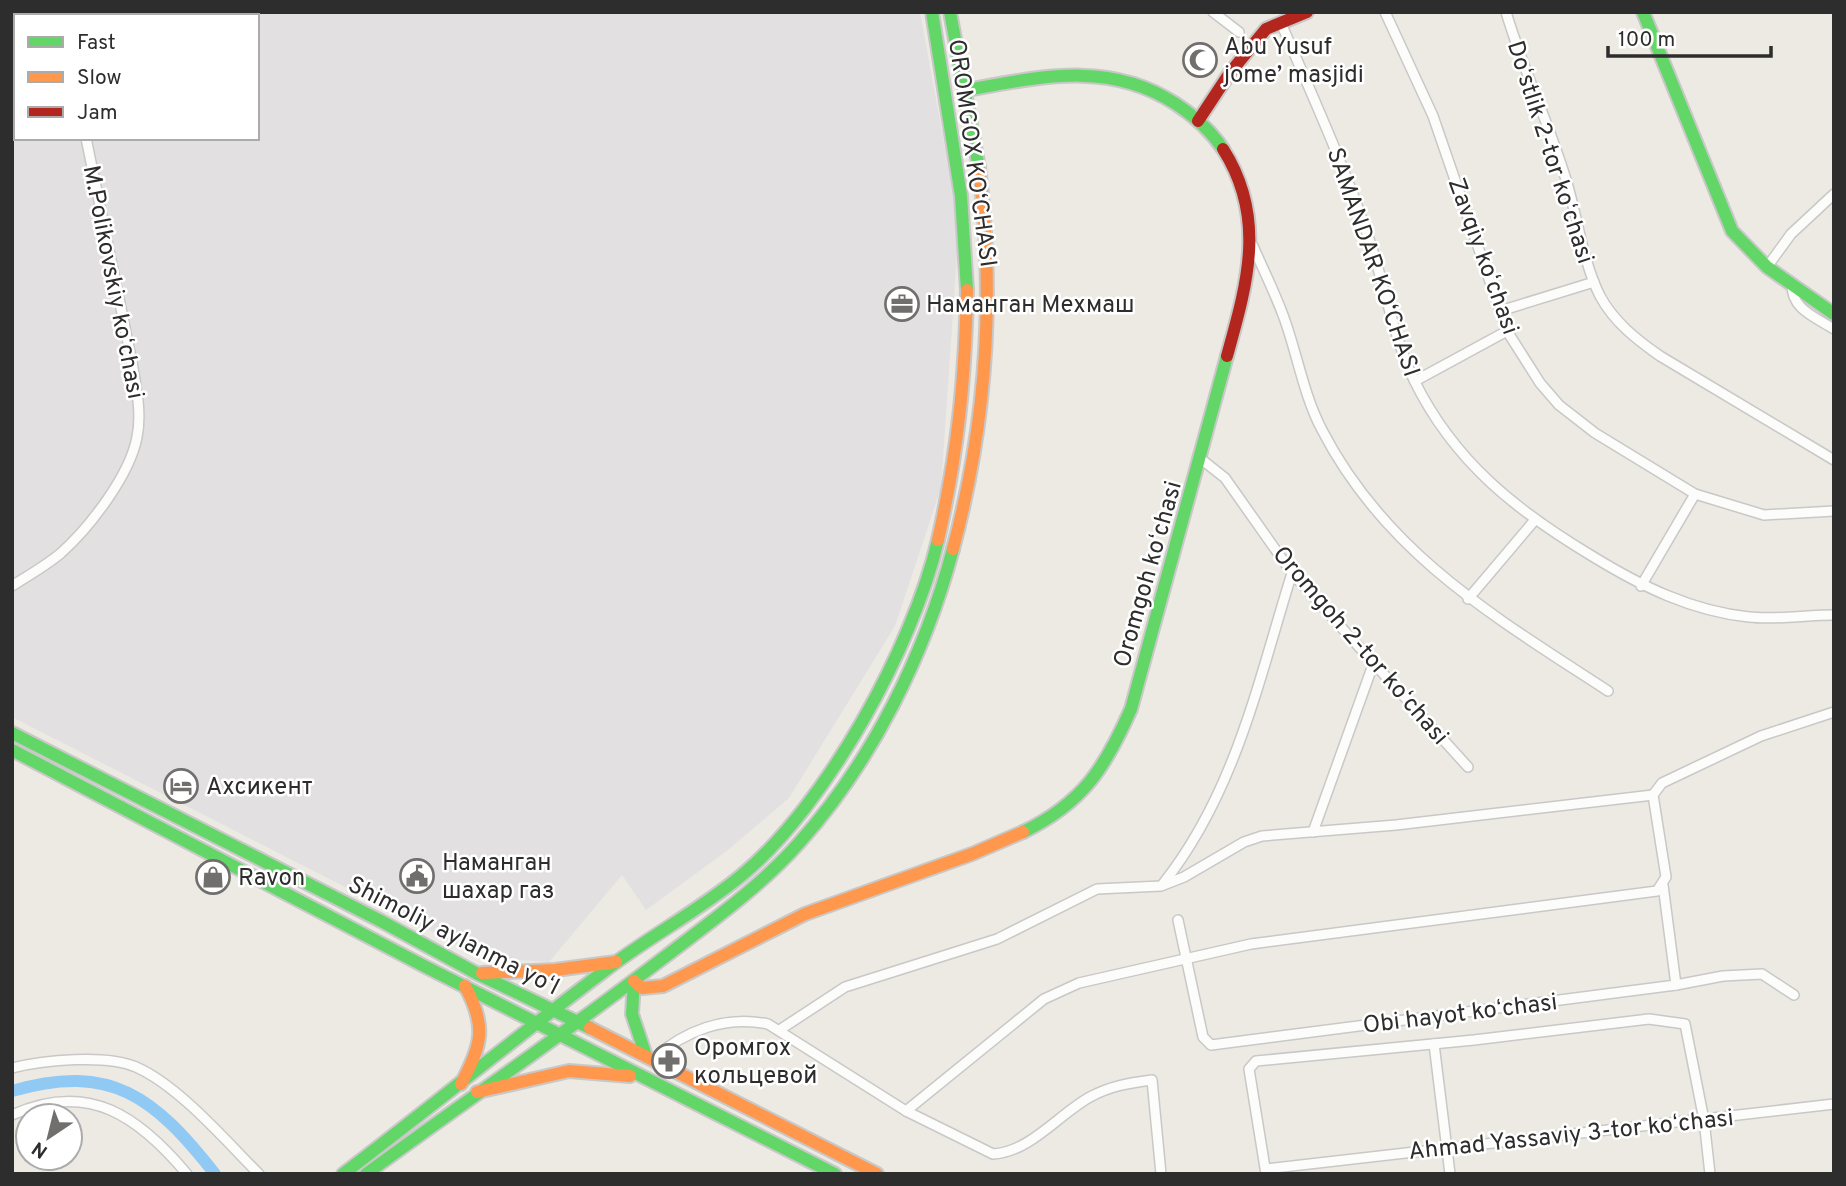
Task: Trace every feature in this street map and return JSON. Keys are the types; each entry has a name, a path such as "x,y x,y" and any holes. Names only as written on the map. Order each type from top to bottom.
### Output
{"main road":[{"name":"OROMGOX KO‘CHASI","path":"343,1174 616,962 681,922 760,860 792,826 847,746 880,689 918,607 934,563 959,433 969,310 968,260 960,183 932,12"},
{"name":"OROMGOX KO‘CHASI","path":"366,1174 634,981 727,910 765,877 794,849 827,808 891,711 928,629 946,579 975,452 985,359 983,214 966,90 950,12"},
{"path":"1198,121 1254,42 1266,30 1307,12"},
{"path":"1643,12 1732,231 1767,267 1834,314"},
{"name":"Oromgoh koʻchasi","path":"634,981 642,988 663,986 805,914 1026,831 1080,796 1115,746 1131,709 1247,283 1251,242 1246,212 1221,146 1198,121 1169,100 1140,85 1103,75 1034,77 966,90"},
{"name":"Shimoliy aylanma yoʻl","path":"12,733 369,915 476,973 578,1021 877,1174"},
{"name":"Shimoliy aylanma yoʻl","path":"12,750 465,985 556,1036 835,1174"},
{"path":"476,973 555,970 616,962"},
{"path":"634,981 632,1014 649,1058"},
{"path":"461,1084 478,1055 483,1026 476,1003 465,985"},
{"path":"477,1092 532,1077 569,1071 639,1077"}],"street":[{"path":"1213,12 1239,32"},
{"name":"Zavqiy koʻchasi","path":"1385,12 1433,116 1507,331 1540,383 1559,405 1595,433 1695,494 1764,515 1834,511"},
{"name":"Doʻstlik 2-tor koʻchasi","path":"1506,12 1519,57 1560,160 1594,282 1601,298 1634,338 1834,460"},
{"name":"SAMANDAR KO‘CHASI","path":"1281,23 1347,175 1415,381 1448,436 1469,462 1495,489 1534,521 1641,586 1682,602 1749,617 1834,615"},
{"name":"M.Polikovskiy koʻchasi","path":"12,586 60,554 77,537 125,469 138,434 138,397 132,362 86,140"},
{"path":"1767,267 1791,234 1834,194"},
{"path":"1251,242 1283,315 1320,427 1338,460 1369,505 1399,538 1468,599 1608,691"},
{"path":"1500,311 1594,282"},
{"path":"1792,284 1792,293 1798,305 1834,329"},
{"path":"1415,381 1507,331"},
{"name":"Oromgoh 2-tor koʻchasi","path":"1201,459 1225,478 1292,573 1468,767"},
{"path":"1641,586 1695,494"},
{"path":"1468,599 1534,521"},
{"path":"1161,886 1183,859 1192,838 1216,803 1231,769 1292,573"},
{"path":"1313,831 1374,662"},
{"path":"1676,985 1663,885 1665,869 1653,795 1662,783 1761,736 1834,712"},
{"path":"781,1029 845,987 997,939 1097,889 1161,886 1184,877 1244,842 1262,836 1396,825 1653,795"},
{"path":"906,1111 1060,989 1292,938 1657,891 1663,885"},
{"name":"Obi hayot koʻchasi","path":"1178,920 1203,1037 1210,1045 1676,985 1723,976 1762,974 1794,995"},
{"path":"1266,1171 1249,1069 1253,1063 1281,1057 1434,1044 1649,1019 1685,1024 1704,1120 1710,1174"},
{"path":"649,1058 680,1037 708,1027 757,1022 781,1029 906,1111 981,1149 1001,1154 1028,1141 1089,1098 1115,1085 1152,1080 1161,1174"},
{"path":"1434,1044 1450,1174"},
{"path":"12,1068 81,1061 135,1067 183,1101 258,1174"},
{"name":"Ahmad Yassaviy 3-tor koʻchasi","path":"1266,1171 1446,1146 1834,1104"},
{"path":"12,1115 49,1105 106,1107 136,1122 187,1174"}],"shaded area":[{"path":"12,12 920,12 959,224 941,488 895,626 789,798 728,850 646,910 622,875 549,962 484,958 12,717"}],"waterway":[{"path":"12,1091 47,1083 77,1081 104,1084 128,1093 151,1107 172,1125 215,1174"}],"traffic: fast":[{"path":"932,12 961,196 967,290"},
{"path":"950,12 979,168"},
{"path":"1643,12 1732,231 1767,267 1834,314"},
{"path":"966,90 1047,77 1100,77 1125,81 1151,90 1176,104 1202,124 1223,149"},
{"path":"1023,832 1062,809 1090,782 1112,749 1131,709 1227,356"},
{"path":"343,1174 603,972 726,888 774,845 835,766 862,721 909,628 938,540"},
{"path":"366,1174 629,984 735,902 784,859 850,778 893,705 927,628 953,549"},
{"path":"12,733 381,921 476,973 590,1028"},
{"path":"12,750 422,965 835,1174"},
{"path":"634,981 632,1014 646,1056"}],"traffic: slow":[{"path":"953,549 973,455 984,360 986,264 979,168"},
{"path":"938,540 951,476 959,416 967,290"},
{"path":"634,981 642,988 663,986 805,914 972,854 1023,832"},
{"path":"482,973 555,970 616,962"},
{"path":"461,1084 474,1058 479,1035 477,1013 465,986"},
{"path":"590,1028 877,1174"},
{"path":"477,1092 569,1071 630,1076"}],"traffic: jam":[{"path":"1198,121 1229,74 1266,29 1307,12"},
{"path":"1223,149 1237,175 1249,226 1246,277 1227,356"}],"place":[{"name":"Abu Yusuf jome’ masjidi","path":"1200,60"},
{"name":"Наманган Мехмаш","path":"902,304"},
{"name":"Ахсикент","path":"181,786"},
{"name":"Наманган шахар газ","path":"417,876"},
{"name":"Ravon","path":"213,877"},
{"name":"Оромгох кольцевой","path":"669,1061"}]}
